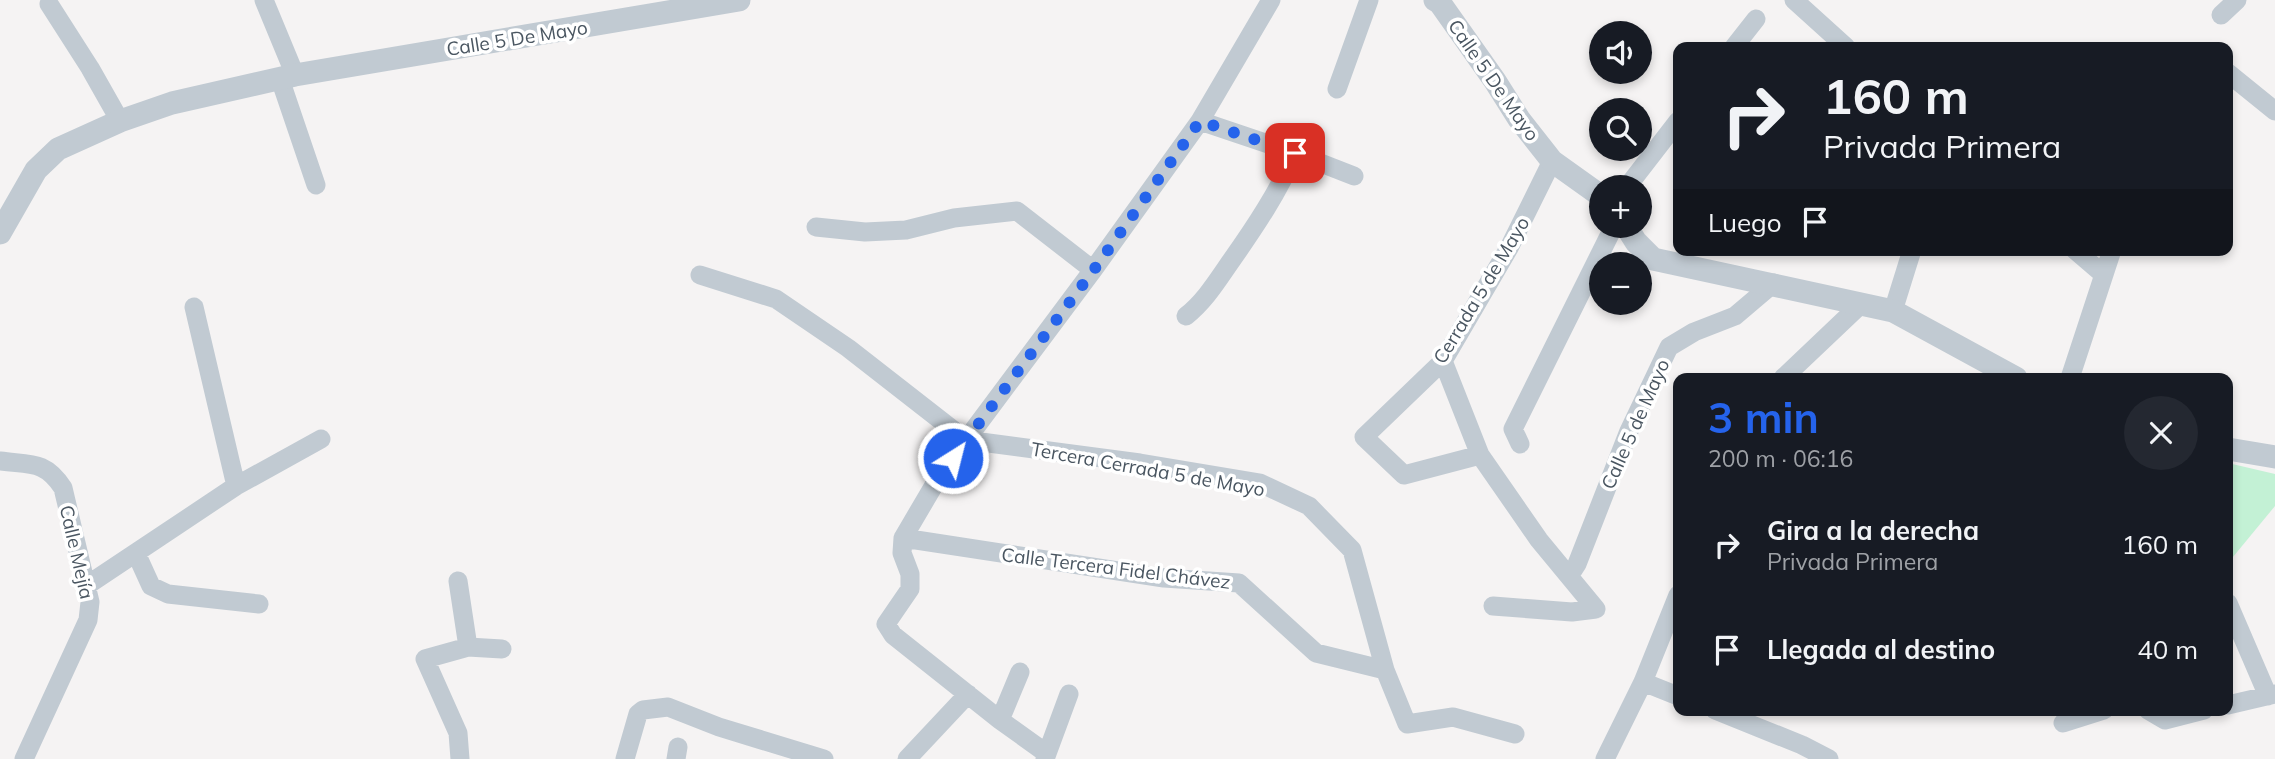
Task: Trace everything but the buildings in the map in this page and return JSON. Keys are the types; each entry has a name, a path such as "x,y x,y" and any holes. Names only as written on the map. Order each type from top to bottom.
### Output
{"street":[{"path":"264,0 288,77 316,185"},
{"name":"Calle 5 De Mayo","path":"0,233 36,170 58,149 120,121 172,103 288,77 694,4 738,0"},
{"path":"1069,694 1046,756 892,635 886,624 910,589 910,574 902,554 903,538 940,475 1093,271 1200,121 1271,0"},
{"path":"1337,89 1369,0"},
{"name":"Calle 5 De Mayo","path":"1435,0 1440,3 1519,119 1552,161"},
{"path":"1794,0 1840,42"},
{"path":"2221,15 2237,0"},
{"path":"49,4 120,121"},
{"path":"1738,42 1756,19"},
{"path":"2233,77 2275,111"},
{"path":"1200,121 1354,176"},
{"path":"1636,175 1673,127"},
{"path":"1186,316 1202,304 1246,240 1285,177 1295,153"},
{"name":"Calle 5 de Mayo","path":"1552,161 1589,187"},
{"name":"Cerrada 5 de Mayo","path":"1480,455 1404,475 1364,437 1443,361 1510,248 1552,161"},
{"path":"816,227 865,232 906,230 954,218 1017,211 1093,271"},
{"path":"1520,444 1513,429 1608,238"},
{"path":"1634,238 1653,259 1894,311 1996,373"},
{"path":"1894,311 1910,256"},
{"path":"2082,256 2103,274"},
{"path":"2072,373 2110,256"},
{"path":"700,275 776,299 848,348 965,440"},
{"name":"Calle 5 de Mayo","path":"1570,575 1577,564 1629,431 1669,347 1694,332 1735,316 1773,283"},
{"path":"1788,373 1860,305"},
{"path":"194,307 236,486"},
{"path":"1443,361 1480,455 1539,540 1596,609 1572,612 1493,606"},
{"path":"86,586 236,486 321,439"},
{"name":"Tercera Cerrada 5 de Mayo","path":"965,440 1140,463 1260,483 1309,506 1352,551 1385,670 1407,724 1453,717 1515,734"},
{"path":"2233,450 2275,457"},
{"name":"Calle Mejía","path":"0,461 39,466 54,473 63,488 90,602 88,620 24,759"},
{"name":"Calle Tercera Fidel Chávez","path":"903,538 1164,578 1239,583 1316,653 1385,670"},
{"path":"136,553 151,586 168,594 259,604"},
{"path":"458,581 468,647"},
{"path":"1605,759 1643,682 1673,607"},
{"path":"2233,614 2271,695 2233,704"},
{"path":"460,759 458,733 425,659 468,647 502,649"},
{"path":"1000,720 1020,672"},
{"path":"1643,682 1673,694"},
{"path":"907,759 968,694"},
{"path":"625,759 638,714 643,710 668,707 719,727 824,759"},
{"path":"1730,716 1829,759"},
{"path":"2063,723 2085,716"},
{"path":"2159,716 2165,719 2178,716"}],"green space":[{"path":"2233,464 2275,474 2275,506 2233,557"}],"route":[{"path":"953,458 1093,271 1200,121 1295,153"}]}
